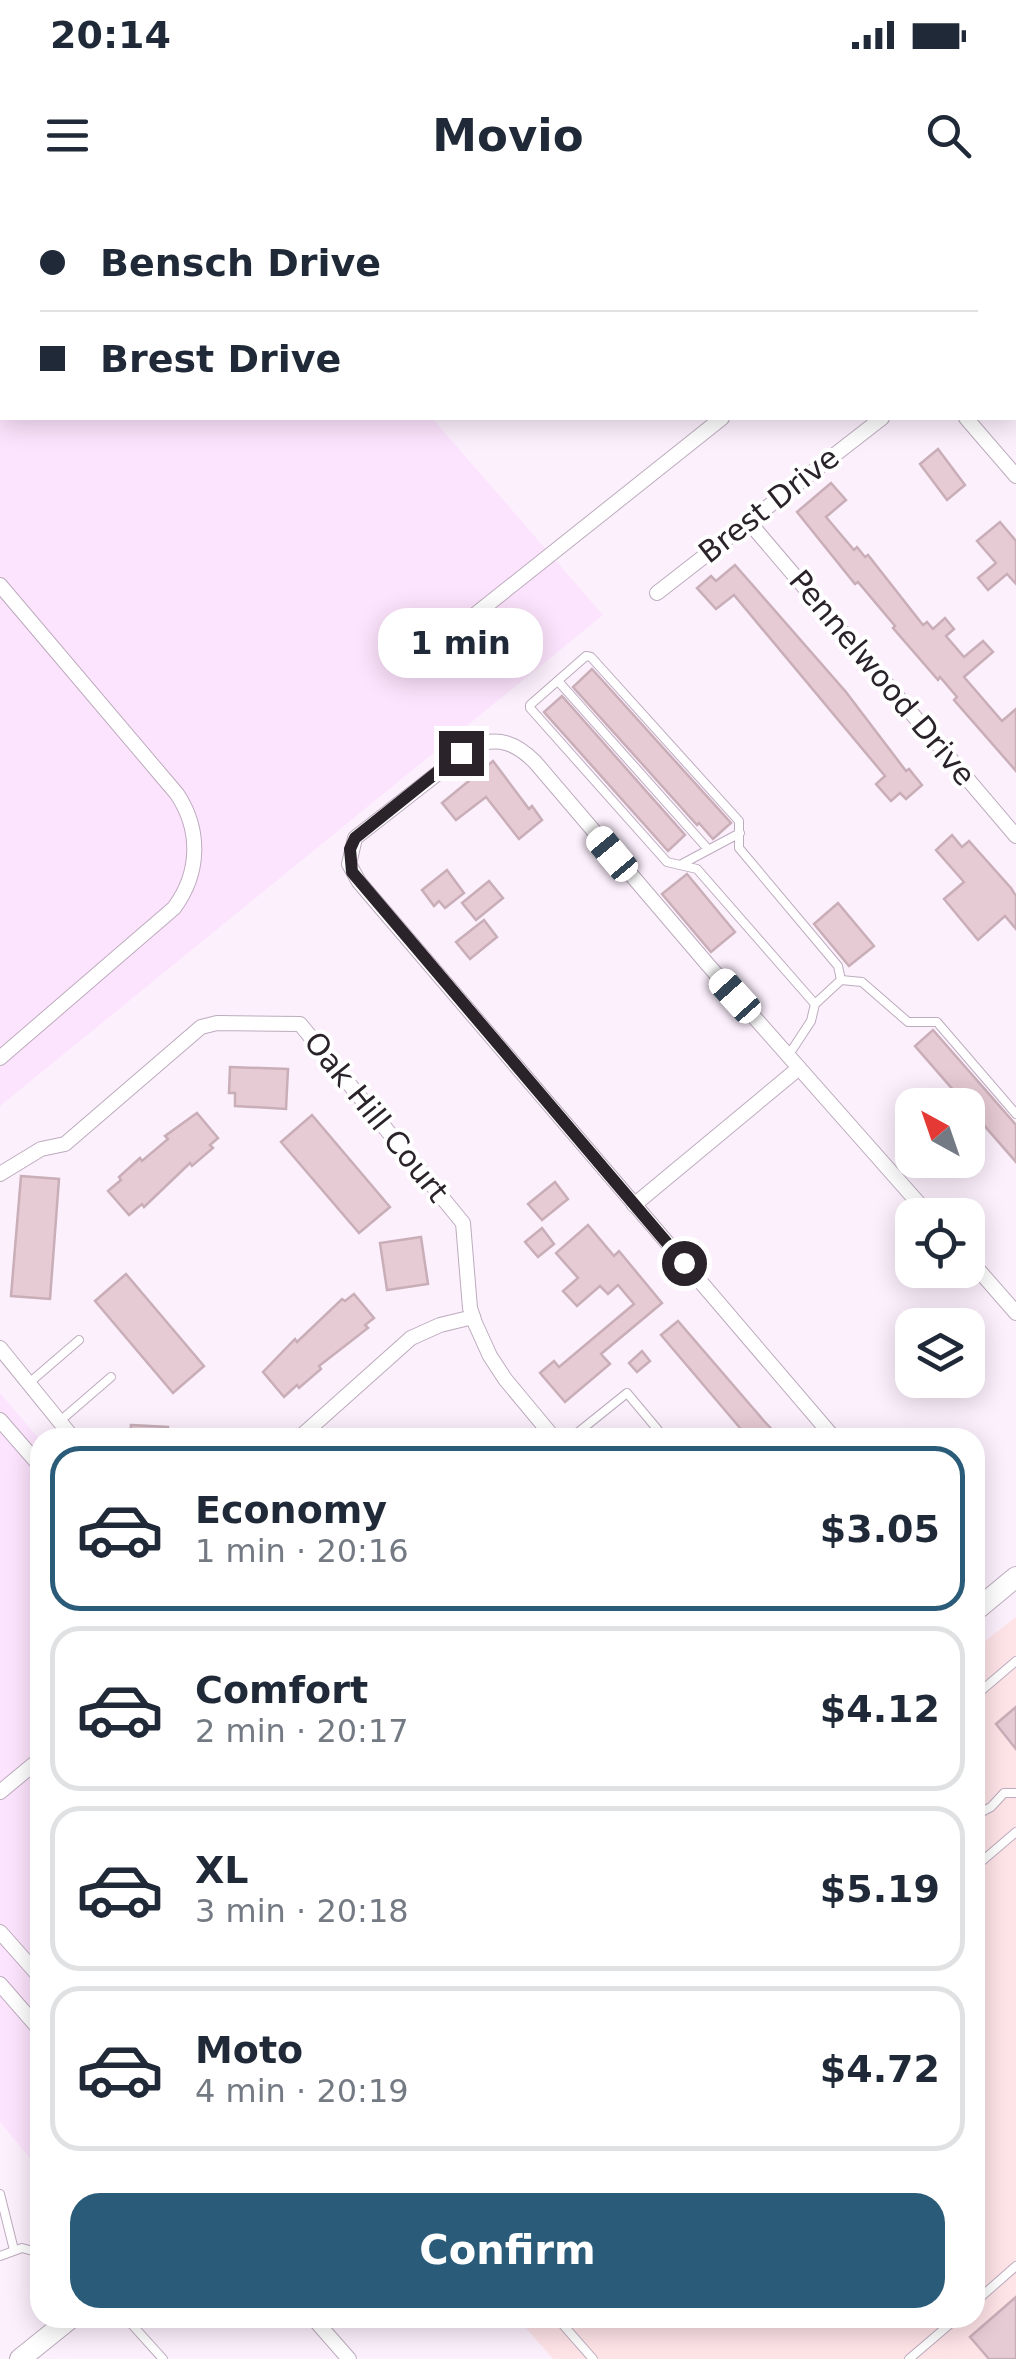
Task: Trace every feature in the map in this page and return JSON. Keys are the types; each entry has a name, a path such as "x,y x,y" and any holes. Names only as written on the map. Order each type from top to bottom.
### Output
{"main road":[{"path":"985,1599 1016,1577"},
{"path":"24,2358 60,2328"}],"street":[{"path":"418,660 719,420"},
{"name":"Brest Drive","path":"657,593 879,420"},
{"path":"968,420 1016,476"},
{"name":"Pennelwood Drive","path":"748,521 1016,836"},
{"path":"0,586 177,794 190,820 195,848 189,882 170,913 0,1058"},
{"path":"825,1428 359,882 350,864 355,838 461,753 490,740 513,744 524,751 915,1198"},
{"name":"Oak Hill Court","path":"0,1174 41,1149 66,1144 201,1027 300,1024 463,1224 473,1317 490,1356 546,1428"},
{"path":"634,1204 799,1068"},
{"path":"985,1277 1016,1312"},
{"path":"311,1428 411,1338 440,1325 473,1317"},
{"path":"0,1348 66,1428"},
{"path":"0,1420 30,1454"},
{"path":"0,1792 30,1767"},
{"path":"0,1932 30,1966"},
{"path":"0,1984 30,2018"},
{"path":"322,2328 348,2359"}],"lane":[{"path":"815,1004 697,870 667,862 530,708 558,680 589,655 739,820 739,848 838,966 840,980"},
{"path":"558,680 706,848"},
{"path":"680,865 706,848 740,834"},
{"path":"788,1056 811,1021 815,1004 840,980 862,982 908,1022 937,1022 1016,1114"},
{"path":"29,1384 79,1340"},
{"path":"60,1421 111,1376"},
{"path":"583,1428 626,1393 656,1428"},
{"path":"985,1688 1016,1662"},
{"path":"985,1810 1004,1793 1016,1794"},
{"path":"985,1858 1016,1832"},
{"path":"0,2194 14,2250"},
{"path":"0,2256 22,2248 30,2250"},
{"path":"985,2293 1016,2266"},
{"path":"135,2328 163,2359"},
{"path":"566,2328 593,2359"},
{"path":"909,2359 945,2328"}],"shaded area":[{"path":"0,420 434,420 603,615 0,1106"},
{"path":"0,1393 30,1428 30,2158 0,2122"},
{"path":"1016,1617 1016,2359 553,2359 526,2328 985,2328 985,1641"}],"building":[{"path":"938,449 965,485 947,500 920,464"},
{"path":"831,483 846,500 826,517 854,550 857,547 865,557 868,555 923,625 927,622 933,629 945,618 954,629 946,636 964,657 983,641 993,652 964,677 1002,721 1016,709 1016,771 797,512"},
{"path":"1000,522 1016,541 1016,584 1007,574 988,590 978,578 996,563 977,541"},
{"path":"735,565 846,692 906,771 909,769 922,785 906,799 900,793 891,801 876,784 885,776 734,595 716,609 697,588 711,576 716,581"},
{"path":"592,669 731,823 713,839 573,687"},
{"path":"562,696 685,835 668,851 544,712"},
{"path":"493,761 542,820 519,839 486,797 456,820 442,803"},
{"path":"952,835 962,847 969,841 1011,888 1016,896 1016,929 1005,916 978,940 944,899 964,882 936,850"},
{"path":"447,870 464,893 445,908 439,901 434,906 422,890"},
{"path":"687,874 735,932 711,952 662,894"},
{"path":"489,881 503,898 476,920 462,903"},
{"path":"838,903 874,946 849,966 814,924"},
{"path":"484,920 497,937 470,959 456,942"},
{"path":"933,1030 984,1088 952,1088 915,1046"},
{"path":"230,1067 288,1069 286,1109 235,1106 235,1093 229,1093"},
{"path":"985,1090 1016,1125 1016,1162 985,1126"},
{"path":"197,1113 218,1138 210,1145 213,1148 192,1166 190,1163 144,1207 142,1204 129,1215 108,1191 140,1158 142,1161 168,1139 165,1136"},
{"path":"312,1115 390,1207 359,1233 281,1142"},
{"path":"21,1176 59,1179 50,1299 11,1296"},
{"path":"555,1182 568,1199 542,1220 528,1204"},
{"path":"588,1225 614,1256 619,1251 662,1303 601,1354 610,1364 565,1402 540,1373 554,1361 559,1367 634,1304 618,1285 608,1294 600,1286 577,1306 563,1291 578,1278 556,1253"},
{"path":"542,1228 554,1244 538,1257 525,1242"},
{"path":"421,1237 428,1284 387,1290 380,1243"},
{"path":"126,1274 204,1366 173,1393 95,1301"},
{"path":"354,1294 374,1318 365,1325 368,1328 284,1397 263,1372 295,1339 297,1342 342,1299"},
{"path":"678,1321 771,1428 740,1428 661,1335"},
{"path":"642,1351 650,1361 637,1372 629,1363"},
{"path":"131,1425 168,1427 168,1428 131,1428"},
{"path":"1016,1707 1016,1749 996,1724"},
{"path":"1016,2297 1016,2359 989,2359 970,2337 985,2328"}],"route":[{"path":"461,753 355,838 350,849 352,872 684,1263"}]}
